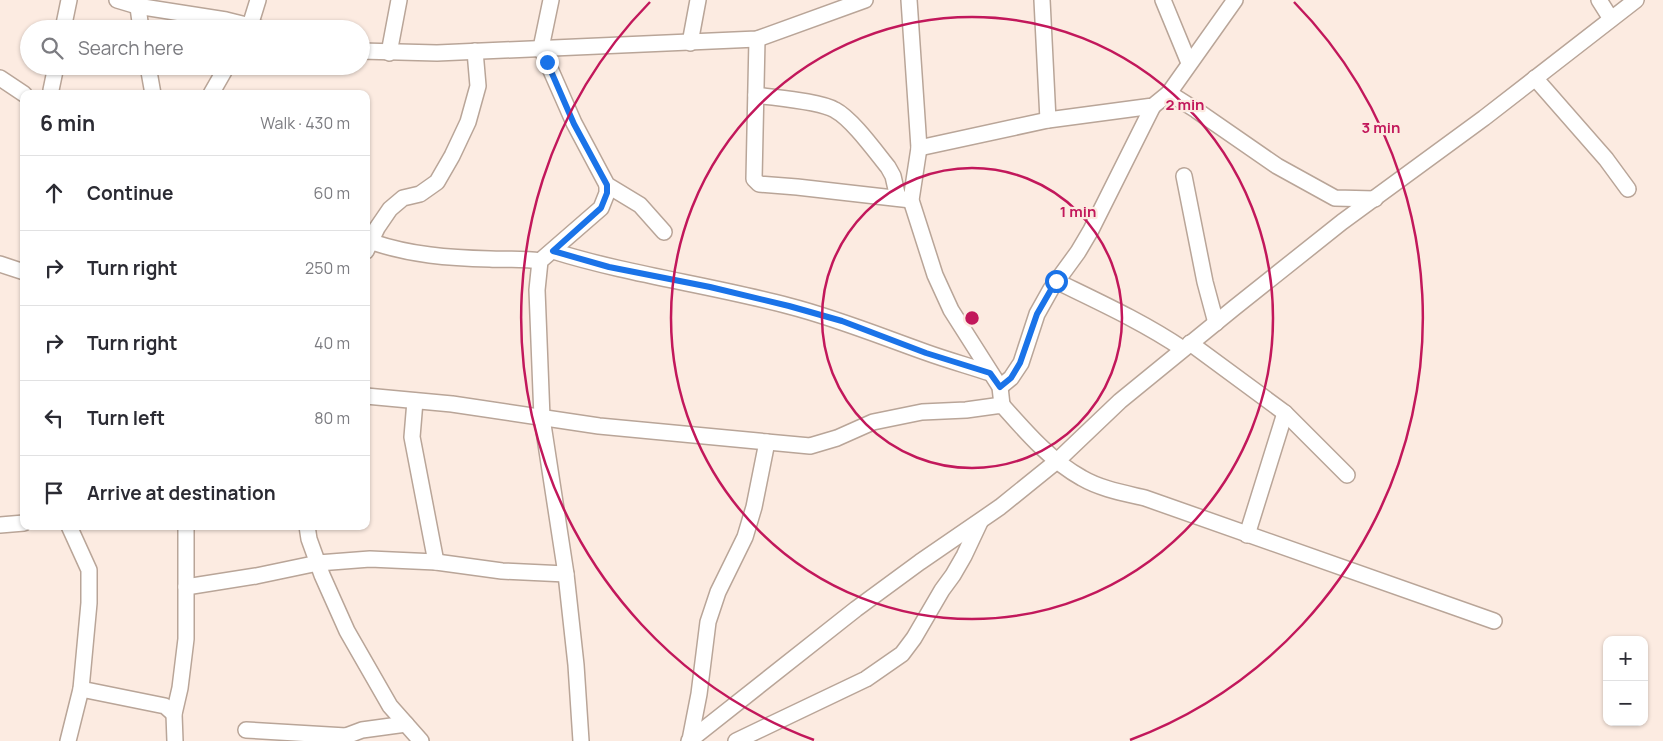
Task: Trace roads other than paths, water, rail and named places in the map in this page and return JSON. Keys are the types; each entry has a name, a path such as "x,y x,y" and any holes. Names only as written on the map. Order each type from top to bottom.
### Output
{"street":[{"path":"65,20 69,0"},
{"path":"117,0 226,20"},
{"path":"255,20 258,0"},
{"path":"389,53 399,0"},
{"path":"370,247 466,259 540,261 601,208 607,193 607,185 574,124 541,48 551,0"},
{"path":"690,43 698,0"},
{"path":"370,52 475,51 757,39 865,0"},
{"path":"904,199 919,148 909,0"},
{"path":"1042,0 1048,120"},
{"path":"1163,0 1189,63"},
{"path":"1000,387 1011,378 1020,363 1037,314 1056,281 1078,252 1091,230 1153,106 1169,93 1235,0"},
{"path":"1599,0 1611,19"},
{"path":"1614,0 1634,2"},
{"path":"690,740 856,609 1000,507 1056,461 1120,401 1186,346 1342,222 1484,118 1634,2"},
{"path":"137,3 140,20"},
{"path":"757,39 754,180 759,184 904,199"},
{"path":"370,245 390,209 403,198 420,194 437,182 452,156 468,122 478,86 475,51"},
{"path":"51,90 54,75"},
{"path":"150,75 152,90"},
{"path":"213,90 222,75"},
{"path":"0,78 20,91"},
{"path":"1534,78 1606,159 1628,189"},
{"path":"1169,93 1277,166 1335,198 1375,199"},
{"path":"756,95 823,105 835,110 846,117 888,166 951,310 1000,387 1002,405 1056,461 1083,479 1104,487 1145,498 1494,621"},
{"path":"919,148 1048,120 1153,106"},
{"path":"1184,176 1205,282 1216,323"},
{"path":"607,185 640,205 664,232"},
{"path":"1335,198 1342,222"},
{"path":"553,251 609,267 710,287 789,306 842,321 926,353 990,373"},
{"path":"540,261 537,290 542,418 566,574 576,665 580,741"},
{"path":"0,264 20,271"},
{"path":"1056,281 1166,338 1186,346 1285,413 1347,475"},
{"path":"370,396 452,404 600,426 810,446 837,438 873,422 922,412 966,410 1002,405"},
{"path":"415,401 412,437 436,562"},
{"path":"1248,535 1285,413"},
{"path":"690,740 699,694 708,622 718,592 745,537 754,507 767,442"},
{"path":"736,741 866,679 902,654 957,569 981,520"},
{"path":"0,525 20,523"},
{"path":"68,741 81,689 89,603 89,570 71,530"},
{"path":"175,741 174,714 180,688 186,639 186,530"},
{"path":"308,530 309,540 347,632 390,706 421,741"},
{"path":"186,586 256,576 318,563 370,559 436,562 502,571 566,574"},
{"path":"81,689 165,706 174,714"},
{"path":"246,730 346,738 362,730 406,724"}]}
